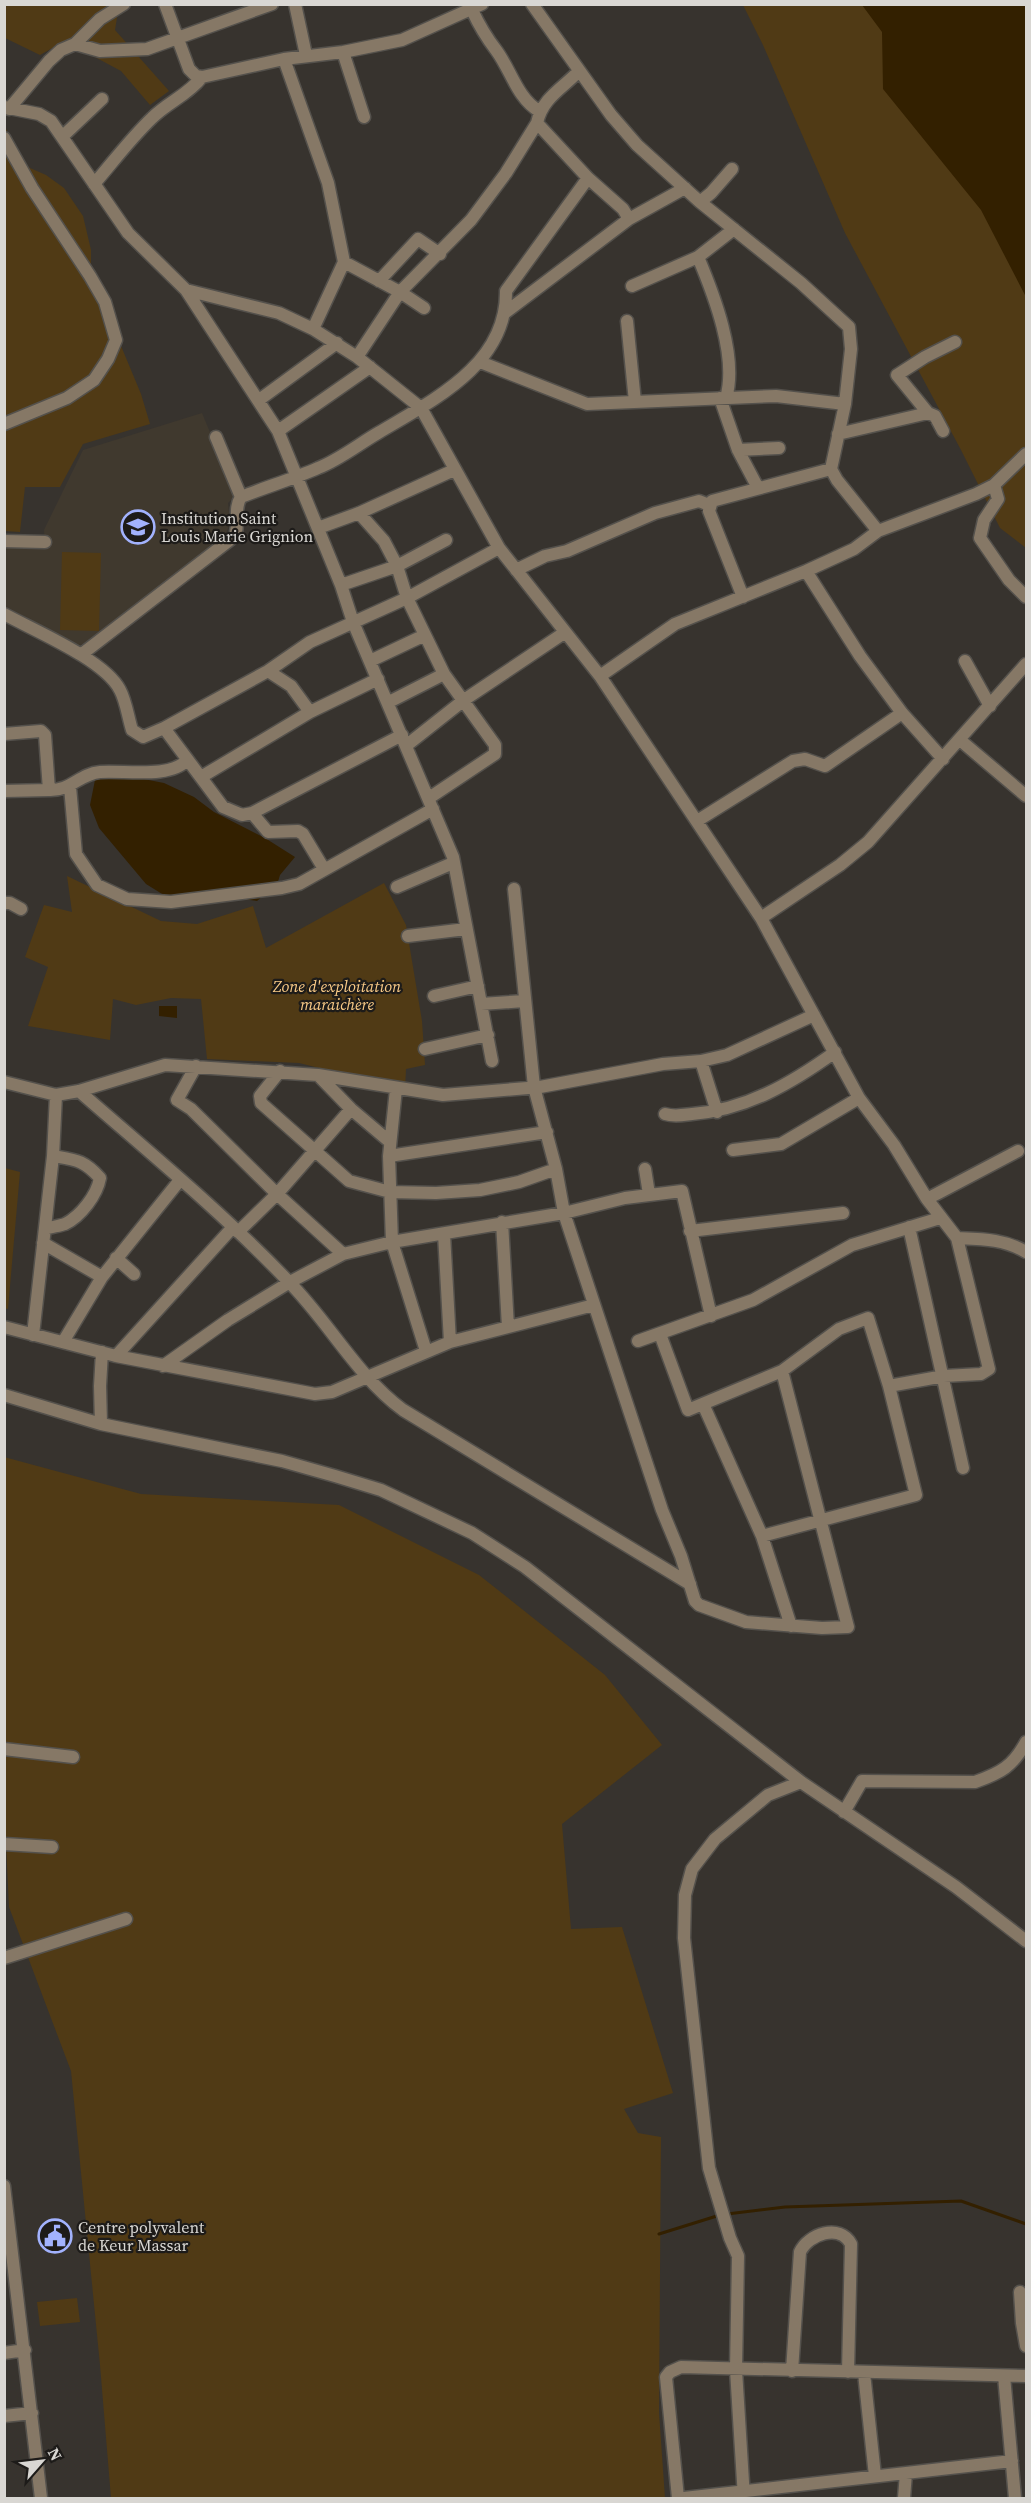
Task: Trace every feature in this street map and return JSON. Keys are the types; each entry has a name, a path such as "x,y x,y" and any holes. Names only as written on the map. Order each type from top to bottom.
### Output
{"street":[{"path":"7,108 61,50 75,44 100,20 124,4"},
{"path":"165,4 189,69 196,76 202,77 284,58 343,52 402,40 477,7 487,41 496,50 525,100 588,178 623,208 629,219"},
{"path":"75,44 100,51 147,49 272,4"},
{"path":"295,4 306,55"},
{"path":"531,4 624,132 700,202 801,283 849,327 851,349 845,404 831,469 837,480 878,531"},
{"path":"343,52 364,117"},
{"path":"284,58 328,183 344,262 312,329"},
{"path":"357,357 400,292 440,254 491,194 557,90 579,72"},
{"path":"94,184 152,117 165,106 186,94 202,77"},
{"path":"63,136 102,99"},
{"path":"7,108 39,114 51,121 128,233 186,290 278,430 341,585 353,622 405,740 453,863 492,1061"},
{"path":"4,138 32,188 90,276 105,303 116,340 108,359 94,380 67,398 4,424"},
{"path":"700,202 732,169"},
{"path":"506,312 506,291 588,178"},
{"path":"82,654 235,536 238,529 236,506 241,497 321,468 456,386 480,362 506,312 629,219 685,188"},
{"path":"632,286 698,257 734,229"},
{"path":"379,281 418,238 440,254"},
{"path":"698,257 713,294 730,373 723,398 738,450 758,488"},
{"path":"344,262 400,292 424,308"},
{"path":"186,290 279,313 312,329 357,357 421,408 500,548 564,633 600,676 761,918 859,1098 894,1145 940,1218 957,1238 989,1368 981,1374 944,1376 889,1386"},
{"path":"627,321 635,402"},
{"path":"943,431 935,416 928,413 897,375 955,342"},
{"path":"259,400 337,343"},
{"path":"480,362 587,404 776,396 845,404"},
{"path":"278,430 370,367"},
{"path":"838,434 928,413"},
{"path":"216,437 241,497"},
{"path":"738,450 778,448"},
{"path":"600,676 675,624 806,571 854,549 878,531 976,495 994,485 1026,454"},
{"path":"743,597 709,511 709,505 712,501 831,469"},
{"path":"318,528 359,513 454,470"},
{"path":"994,485 998,499 984,520 980,538 1009,580 1026,597"},
{"path":"516,570 545,556 567,551 655,513 699,501 709,505"},
{"path":"70,787 76,854 97,885 127,899 171,902 299,884 431,804 495,754 495,745 444,674 407,598 384,541 359,513"},
{"path":"341,585 396,566 446,540"},
{"path":"4,542 45,542"},
{"path":"4,614 82,654 120,689 132,730 143,737 164,728 268,671 310,642 407,598 500,548"},
{"path":"806,571 860,656 902,713 943,759"},
{"path":"164,728 223,807 242,815 252,813 405,740 564,633"},
{"path":"370,661 425,635"},
{"path":"965,661 990,706"},
{"path":"761,918 840,865 868,842 1026,664"},
{"path":"268,671 291,686 310,712"},
{"path":"389,702 444,674"},
{"path":"201,777 310,712 378,679"},
{"path":"697,821 793,761 806,759 825,766 852,750 902,713"},
{"path":"4,734 41,731 45,735 49,790"},
{"path":"960,740 1026,796"},
{"path":"4,791 60,791 70,787 78,779 98,772 164,770 183,765 187,760"},
{"path":"252,813 268,832 298,831 303,834 324,869"},
{"path":"396,887 453,863"},
{"path":"514,889 534,1087 556,1169 564,1213 662,1510 699,1605 746,1622 848,1627 782,1371"},
{"path":"4,903 10,903 21,909"},
{"path":"408,936 466,929"},
{"path":"434,996 478,986"},
{"path":"481,1004 524,1001"},
{"path":"4,1082 56,1095 79,1091 165,1065 318,1075 443,1095 534,1087 663,1064 700,1061 727,1055 814,1015"},
{"path":"425,1049 488,1035"},
{"path":"665,1114 717,1112 783,1087 835,1052"},
{"path":"700,1061 717,1112"},
{"path":"196,1066 177,1100 201,1118 277,1194 343,1254"},
{"path":"280,1071 260,1096 261,1103 349,1181 390,1192 436,1193 490,1189 556,1169"},
{"path":"318,1075 351,1109 390,1142"},
{"path":"396,1089 389,1156 392,1242 426,1351"},
{"path":"79,1091 236,1229 290,1282 366,1378 382,1394 403,1410 690,1584"},
{"path":"33,1335 53,1156 56,1095"},
{"path":"733,1150 781,1144 859,1098"},
{"path":"116,1356 236,1229 277,1194 351,1109"},
{"path":"389,1156 547,1132"},
{"path":"927,1199 1018,1151"},
{"path":"45,1229 66,1224 84,1209 98,1189 100,1178 90,1166 80,1160 53,1156"},
{"path":"645,1169 649,1194"},
{"path":"63,1342 102,1277 180,1180"},
{"path":"164,1366 228,1320 290,1282 343,1254 392,1242 564,1213 649,1194 682,1191 711,1316"},
{"path":"690,1231 843,1213"},
{"path":"638,1341 711,1316 774,1290 852,1245 940,1218"},
{"path":"502,1222 508,1328"},
{"path":"909,1227 963,1468"},
{"path":"444,1234 450,1342"},
{"path":"957,1238 991,1239 1009,1243 1026,1252"},
{"path":"43,1243 102,1277"},
{"path":"116,1258 134,1274"},
{"path":"4,1327 116,1356 315,1394 332,1392 450,1342 594,1305"},
{"path":"660,1334 688,1410 782,1371 839,1329 868,1318 889,1386 916,1495 762,1536"},
{"path":"101,1424 102,1352"},
{"path":"4,1395 101,1424 282,1461 335,1476 381,1490 472,1533 525,1567 801,1782 956,1887 1026,1941"},
{"path":"703,1404 762,1536 791,1626"},
{"path":"844,1812 862,1781 975,1782 992,1776 1016,1760 1026,1742"},
{"path":"4,1749 73,1757"},
{"path":"744,2495 736,2370 738,2256 730,2238 709,2168 684,1938 685,1895 692,1869 716,1839 768,1795 801,1782"},
{"path":"4,1844 52,1847"},
{"path":"4,1958 126,1919"},
{"path":"4,2186 41,2499"},
{"path":"792,2371 800,2252 808,2241 822,2233 838,2233 845,2235 851,2244 848,2372"},
{"path":"1020,2292 1026,2346"},
{"path":"4,2353 25,2350"},
{"path":"678,2499 666,2377 670,2372 681,2367 1026,2376"},
{"path":"864,2373 875,2476"},
{"path":"1004,2376 1015,2499"},
{"path":"4,2416 32,2413"},
{"path":"684,2499 744,2495 875,2476 1012,2461"},
{"path":"904,2499 906,2473"}],"shaded area":[{"path":"862,5 1026,5 1026,297 981,210 883,89 882,32"},
{"name":"Institution Saint Louis Marie Grignion","path":"202,413 236,495 228,503 230,523 225,536 94,642 74,646 5,609 4,546 45,548 44,530 83,450"},
{"path":"108,772 164,783 194,797 214,812 265,838 295,857 280,875 277,885 257,901 226,897 167,897 146,884 99,828 90,805 95,780"},
{"path":"159,1006 177,1006 177,1018 159,1016"}],"green space":[{"path":"5,5 119,5 115,30 169,91 150,105 121,71 65,41 40,55 5,38"},
{"path":"743,5 1026,5 1026,548 1000,528 845,233 763,45"},
{"path":"4,124 20,160 64,188 83,216 91,250 91,265 104,305 141,394 150,424 83,444 60,487 25,487 20,532 4,531"},
{"path":"62,552 101,553 99,631 60,630"},
{"name":"Zone d'exploitation maraichère","path":"67,876 161,921 197,924 253,906 266,948 384,883 406,925 422,1021 425,1065 406,1069 405,1089 299,1063 207,1059 201,999 171,998 136,1005 113,999 110,1040 28,1026 48,967 25,957 44,905 72,912"},
{"path":"5,1168 20,1172 8,1309 4,1308"},
{"path":"4,1457 141,1494 339,1505 479,1575 605,1675 662,1745 562,1824 571,1929 622,1927 673,2093 624,2109 638,2133 661,2137 659,2413 665,2498 111,2498 71,2071 9,1907 4,1801"},
{"path":"77,2298 80,2322 40,2326 37,2302"}],"waterway":[{"path":"727,2214 785,2207 961,2201 1026,2224"},
{"path":"659,2234 720,2215"}],"place":[{"name":"Institution Saint Louis Marie Grignion","path":"138,527"},
{"name":"Centre polyvalent de Keur Massar","path":"55,2236"}]}
